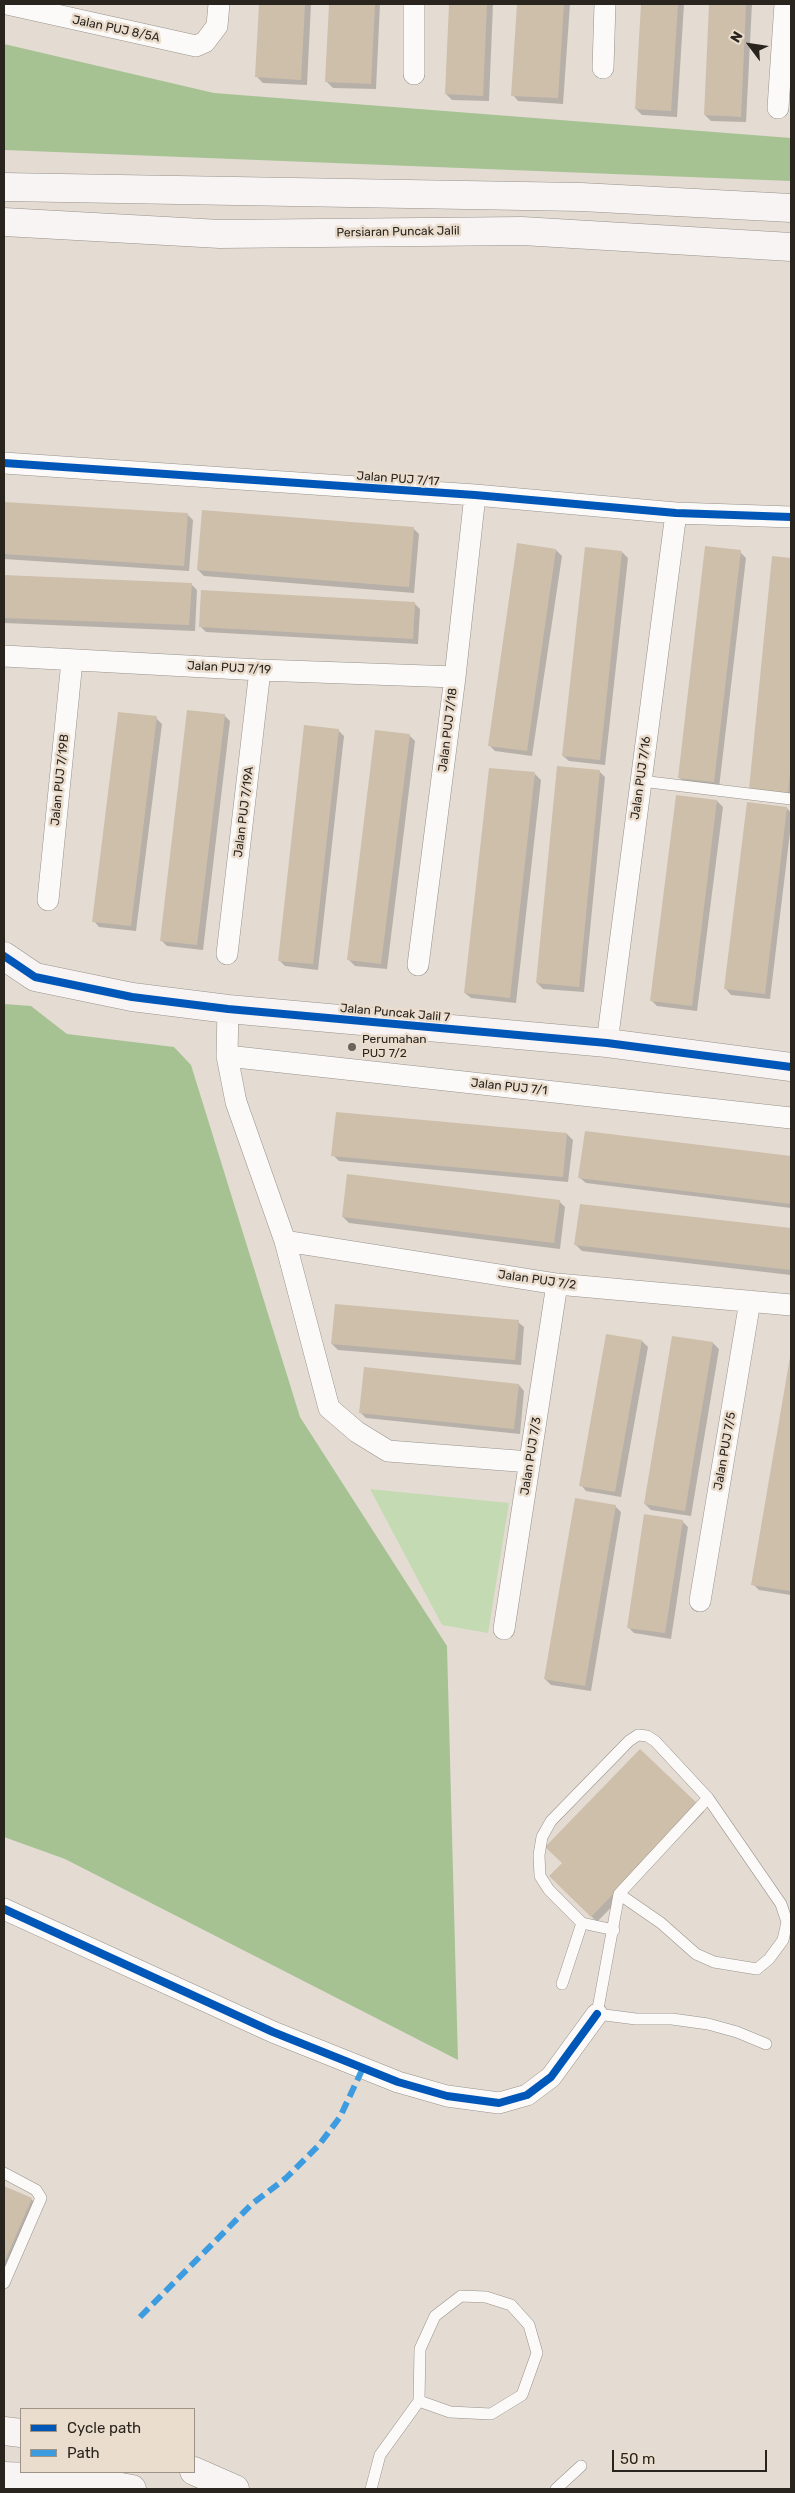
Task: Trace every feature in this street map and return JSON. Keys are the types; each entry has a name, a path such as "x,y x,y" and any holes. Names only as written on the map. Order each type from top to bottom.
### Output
{"main road":[{"path":"4,187 581,196 791,208"},
{"name":"Persiaran Puncak Jalil","path":"4,222 220,234 522,231 791,247"},
{"name":"Jalan Puncak Jalil 7","path":"4,956 35,977 132,998 228,1009 607,1043 791,1067"},
{"path":"4,2431 20,2433"},
{"path":"195,2471 235,2489"},
{"path":"4,2476 77,2479 132,2489"}],"street":[{"name":"Jalan PUJ 8/5A","path":"7,4 196,46 212,36 217,26 219,4"},
{"path":"414,4 414,74"},
{"path":"603,68 604,4"},
{"path":"778,108 785,4"},
{"name":"Jalan PUJ 7/17","path":"4,463 475,495 676,514 791,518"},
{"name":"Jalan PUJ 7/18","path":"418,965 455,677 475,495"},
{"name":"Jalan PUJ 7/16","path":"607,1043 676,514"},
{"name":"Jalan PUJ 7/19","path":"4,656 260,670 455,677"},
{"name":"Jalan PUJ 7/19B","path":"48,900 72,661"},
{"name":"Jalan PUJ 7/19A","path":"227,954 260,670"},
{"path":"228,1009 227,1056 236,1102 285,1241 329,1408 358,1432 388,1450 530,1462"},
{"name":"Jalan PUJ 7/1","path":"227,1056 791,1118"},
{"name":"Jalan PUJ 7/2","path":"285,1241 558,1284 791,1305"},
{"name":"Jalan PUJ 7/3","path":"504,1629 558,1284"},
{"name":"Jalan PUJ 7/5","path":"700,1601 750,1302"},
{"path":"4,1909 274,2032 398,2082 447,2096 499,2103 527,2095 551,2077 597,2014"}],"lane":[{"path":"641,781 791,799"},
{"path":"614,1930 582,1923 549,1890 540,1876 539,1855 542,1837 551,1821 629,1741 638,1735 647,1736 655,1741 708,1798 781,1904 787,1922 783,1940 769,1960 757,1969 714,1962 696,1954 661,1923 619,1894"},
{"path":"708,1798 619,1894 614,1930 604,1970 597,2014 672,2019 708,2024 737,2032 766,2044"},
{"path":"562,1984 582,1923"},
{"path":"4,2173 36,2190 40,2198 4,2282"},
{"path":"371,2489 380,2455 420,2400 420,2349 435,2316 461,2296 486,2297 511,2305 529,2325 537,2353 522,2395 491,2414 450,2412 420,2400"},
{"path":"556,2489 581,2466"}],"green space":[{"path":"4,44 214,93 791,138 791,181 4,150"},
{"path":"4,1004 31,1006 67,1034 174,1047 191,1065 300,1417 447,1646 458,2060 65,1859 4,1837"},
{"path":"370,1489 509,1503 488,1633 442,1625"}],"building":[{"path":"259,4 305,4 301,80 255,77"},
{"path":"329,4 375,4 371,84 325,82"},
{"path":"449,4 487,4 483,96 445,94"},
{"path":"517,4 564,4 558,98 511,96"},
{"path":"641,4 678,4 671,111 635,109"},
{"path":"709,4 746,4 741,117 704,115"},
{"path":"4,502 188,513 184,566 4,554"},
{"path":"202,510 414,527 409,587 197,570"},
{"path":"517,543 556,549 527,751 488,746"},
{"path":"705,546 741,550 714,782 678,778"},
{"path":"585,547 622,551 600,760 562,756"},
{"path":"772,556 791,558 791,761 788,793 749,789"},
{"path":"4,575 192,583 189,625 4,618"},
{"path":"201,590 415,602 413,639 199,627"},
{"path":"187,710 225,714 197,945 160,941"},
{"path":"118,712 157,716 131,926 92,922"},
{"path":"304,725 339,729 313,964 278,961"},
{"path":"375,730 410,734 381,964 347,960"},
{"path":"557,766 600,770 579,987 536,983"},
{"path":"489,768 535,772 510,998 464,993"},
{"path":"676,795 717,800 692,1006 650,1001"},
{"path":"747,802 787,807 765,994 724,989"},
{"path":"336,1112 567,1133 563,1177 331,1156"},
{"path":"585,1131 791,1156 791,1204 578,1178"},
{"path":"347,1174 560,1200 554,1243 342,1217"},
{"path":"580,1204 791,1228 791,1270 574,1245"},
{"path":"335,1304 519,1320 515,1360 331,1344"},
{"path":"606,1334 642,1340 615,1492 579,1486"},
{"path":"672,1336 713,1342 685,1511 644,1504"},
{"path":"790,1357 791,1583 790,1591 751,1585"},
{"path":"364,1367 519,1384 514,1429 359,1413"},
{"path":"575,1498 616,1505 585,1686 544,1679"},
{"path":"644,1514 683,1520 665,1633 627,1628"},
{"path":"640,1749 699,1805 591,1917 549,1876 562,1863 545,1847"},
{"path":"4,2186 32,2198 4,2263"}],"marked path":[{"path":"140,2317 252,2204 286,2178 319,2145 340,2117 363,2068"}],"cycle path":[{"path":"4,463 475,495 676,513 791,517"},
{"path":"4,956 35,977 132,997 228,1009 607,1043 791,1067"},
{"path":"4,1909 273,2032 398,2082 447,2096 499,2103 527,2095 551,2077 597,2014"}],"place":[{"name":"Perumahan PUJ 7/2","path":"352,1047"}]}
